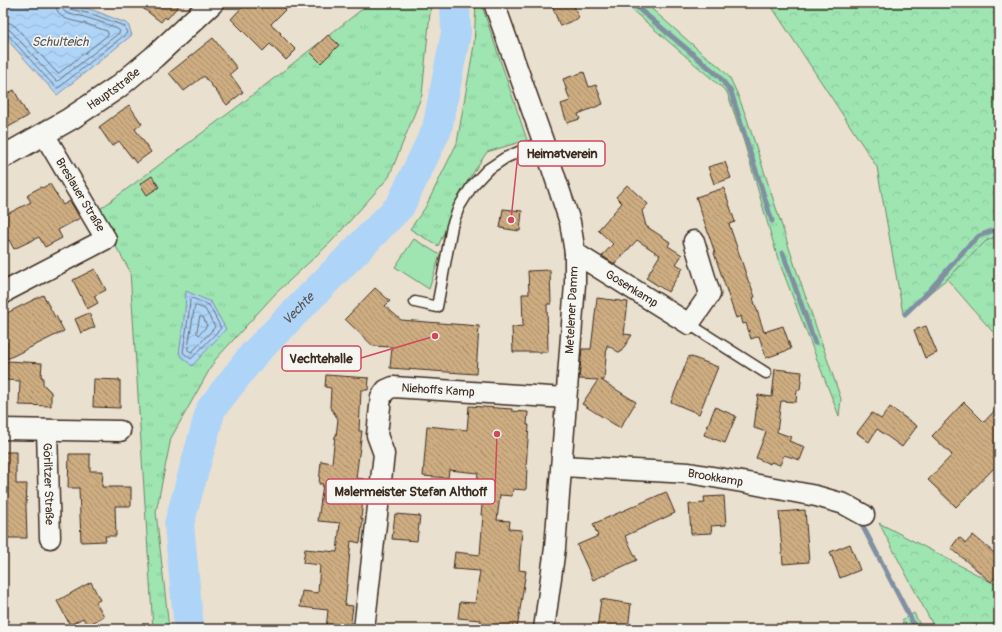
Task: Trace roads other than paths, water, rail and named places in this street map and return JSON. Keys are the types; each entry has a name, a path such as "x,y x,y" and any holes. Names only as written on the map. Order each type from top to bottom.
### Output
{"main road":[{"name":"Hauptstraße","path":"3,158 70,119 118,87 154,57 205,5"}],"street":[{"name":"Metelener Damm","path":"494,3 570,222 575,253 575,284 562,466 555,548 544,629"},
{"name":"Breslauer Straße","path":"3,294 106,239 44,134"},
{"path":"689,324 710,294 694,240"},
{"name":"Gosenkamp","path":"575,253 689,324"},
{"name":"Niehoffs Kamp","path":"364,629 384,454 377,435 381,397 386,390 393,387 566,398"},
{"name":"Görlitzer Straße","path":"3,429 120,432"},
{"name":"Görlitzer Straße","path":"47,430 50,538"},
{"name":"Brookkamp","path":"562,466 688,473 816,496 844,504 864,515"}],"lane":[{"path":"415,302 437,307 452,226 459,207 472,186 487,170 506,158 543,141"},
{"name":"Gosenkamp","path":"689,324 766,373"}],"water":[{"name":"Schulteich","path":"3,3 63,3 93,10 128,24 132,35 57,95 3,35"},
{"path":"186,291 211,302 226,329 192,366 179,354 185,311"}],"waterway":[{"name":"Vechte","path":"189,629 179,524 211,409 253,355 400,206 437,129 456,33 455,3"},
{"path":"632,3 719,76 731,92 772,221"},
{"path":"905,314 930,290 969,245 979,236 999,228"},
{"path":"783,253 815,343"},
{"path":"860,521 916,629"}],"place":[{"name":"Heimatverein","path":"511,220"},
{"name":"Vechtehalle","path":"435,336"},
{"name":"Malermeister Stefan Althoff","path":"497,434"}]}
